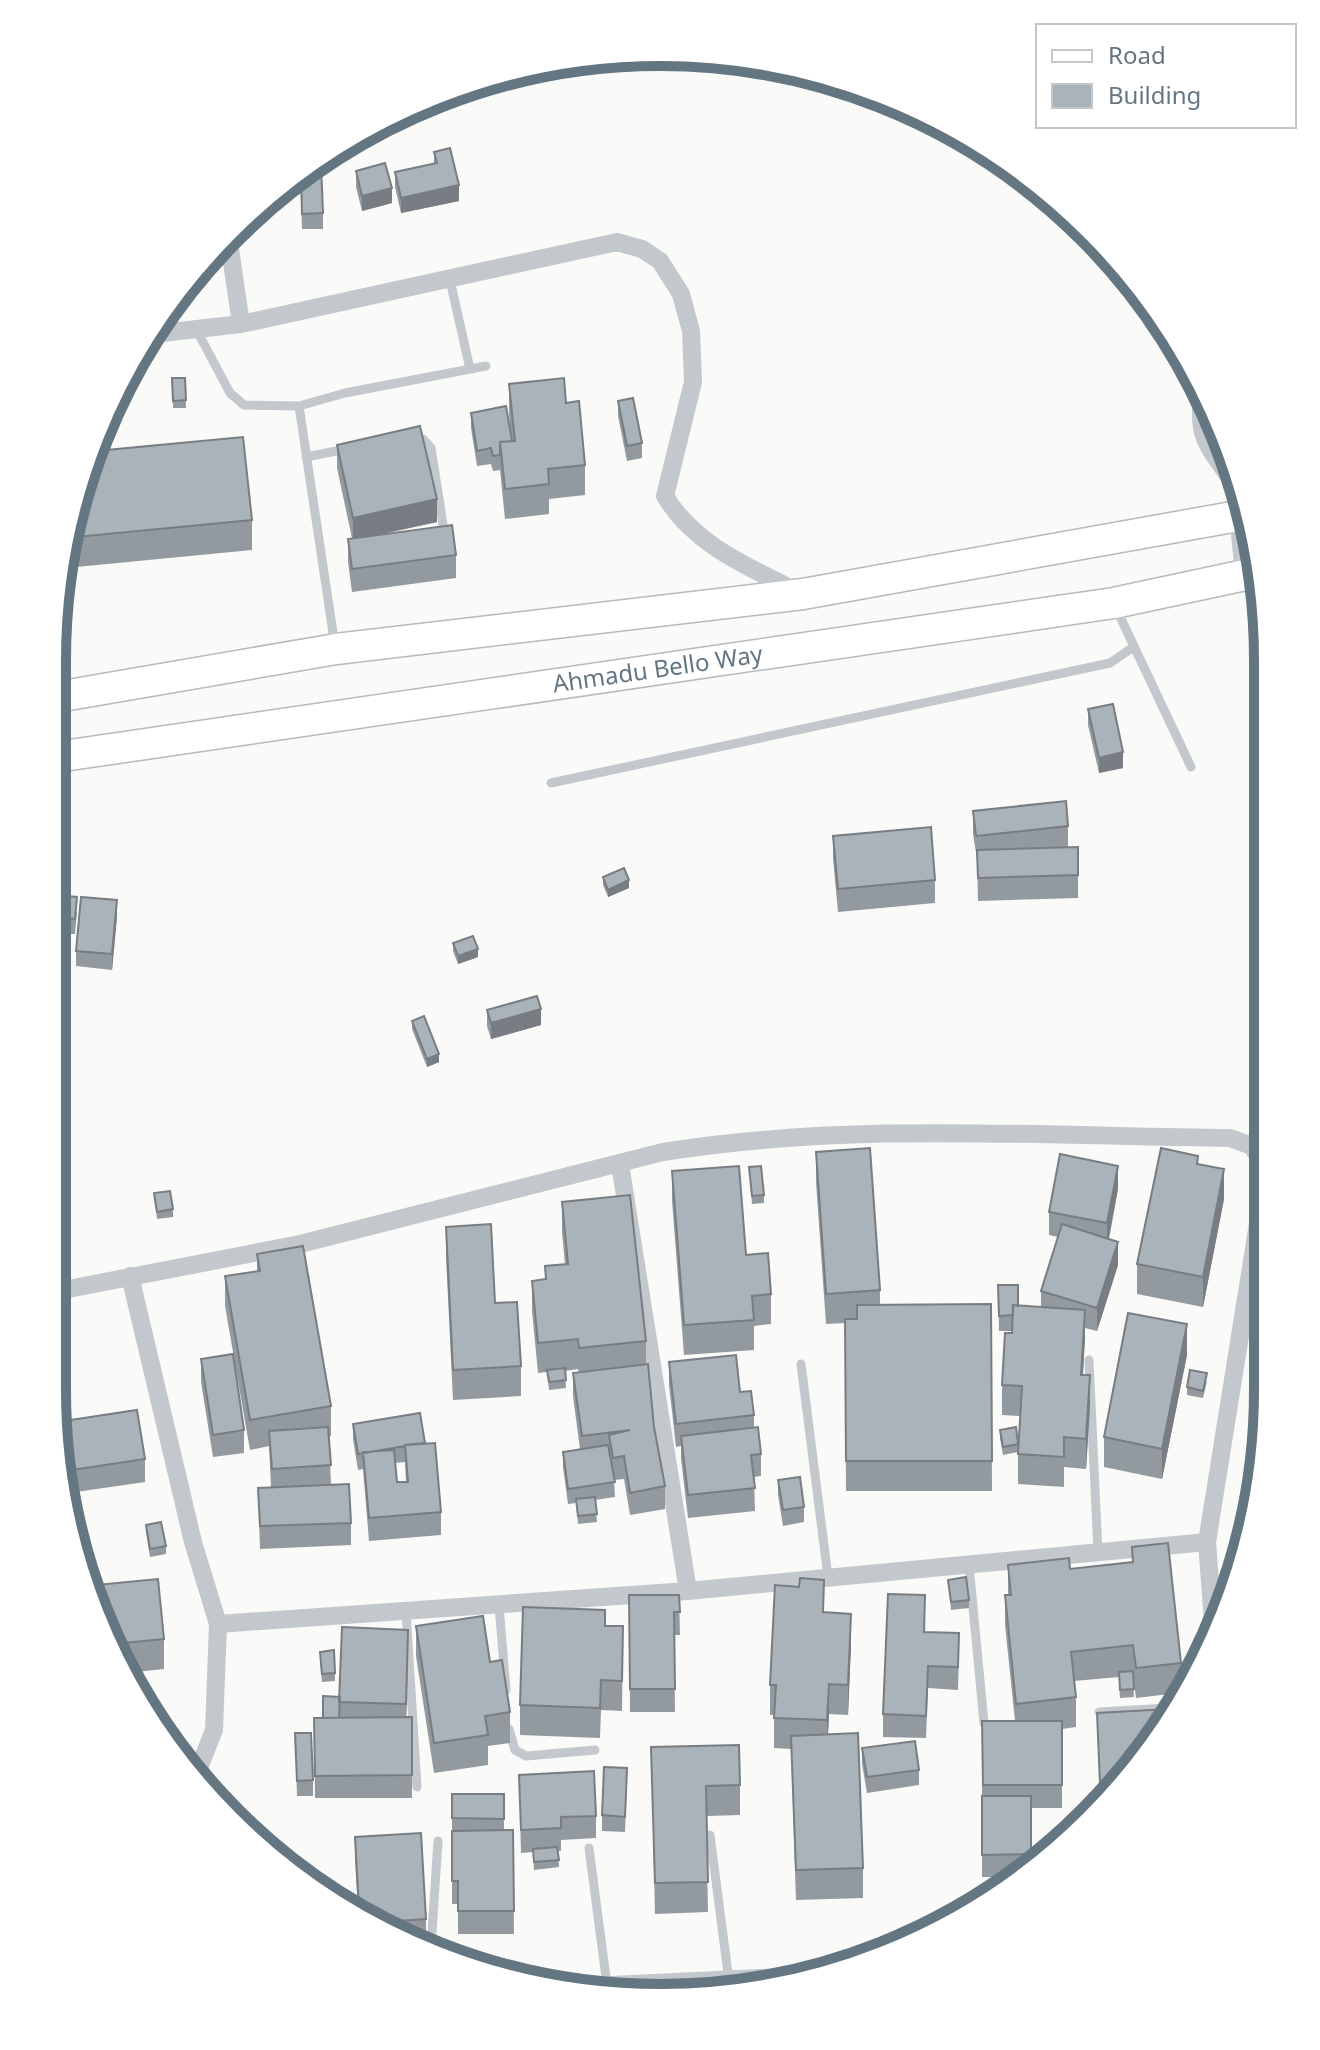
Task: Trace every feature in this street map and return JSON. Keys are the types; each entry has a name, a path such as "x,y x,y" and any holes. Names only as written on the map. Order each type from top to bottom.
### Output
{"main road":[{"path":"66,695 336,649 803,594 1236,516"},
{"name":"Ahmadu Bello Way","path":"66,756 1114,603 1248,574"}],"street":[{"path":"164,333 241,324 617,242 642,249 660,261 681,294 691,331 693,382 665,496 679,519 728,556 803,594"},
{"path":"230,250 241,324"},
{"path":"1200,413 1199,420 1207,445 1218,457"},
{"path":"66,1289 300,1244 663,1152 709,1145 827,1135 1230,1138 1254,1144"},
{"path":"620,1164 688,1591"},
{"path":"1212,1609 1207,1542 1254,1248"},
{"path":"130,1276 193,1542 218,1624 214,1730 200,1766"},
{"path":"218,1624 688,1591 1207,1542"}],"lane":[{"path":"450,280 470,369"},
{"path":"196,329 230,393 244,405 299,406 345,393 486,366"},
{"path":"299,406 336,649"},
{"path":"407,437 423,439 431,448 445,540"},
{"path":"306,457 364,445"},
{"path":"1114,603 1132,648 1191,767"},
{"path":"551,783 1110,663 1132,648"},
{"path":"1089,1360 1098,1552"},
{"path":"801,1364 828,1577"},
{"path":"969,1565 984,1723"},
{"path":"499,1605 507,1706"},
{"path":"406,1611 417,1787"},
{"path":"1099,1712 1161,1708"},
{"path":"508,1722 515,1750 526,1756 595,1750"},
{"path":"710,1835 729,1980"},
{"path":"432,1938 438,1841"},
{"path":"589,1848 607,1982"}],"building":[{"path":"450,148 459,185 401,198 395,172 437,163 434,152"},
{"path":"385,163 392,188 362,196 356,171"},
{"path":"321,172 323,213 302,214 301,187"},
{"path":"172,378 185,378 186,400 173,401"},
{"path":"564,378 566,403 579,401 585,465 548,469 549,484 505,489 500,442 515,441 509,384"},
{"path":"633,398 642,443 627,446 618,401"},
{"path":"506,406 512,441 500,442 500,455 493,456 491,448 477,451 471,413"},
{"path":"420,426 437,499 353,518 337,445"},
{"path":"243,437 252,520 79,537 105,450"},
{"path":"452,525 456,555 352,569 348,539"},
{"path":"1113,704 1123,752 1099,758 1088,709"},
{"path":"1066,801 1068,826 976,836 973,811"},
{"path":"931,827 935,880 838,889 833,836"},
{"path":"1078,847 1078,875 978,878 977,850"},
{"path":"624,868 629,880 608,890 603,877"},
{"path":"66,896 77,897 75,919 66,918"},
{"path":"81,897 117,900 112,954 76,951"},
{"path":"66,925 70,926 66,947"},
{"path":"473,936 478,949 458,956 453,943"},
{"path":"537,996 541,1009 491,1023 487,1010"},
{"path":"424,1016 439,1054 427,1059 412,1021"},
{"path":"870,1148 880,1290 826,1294 816,1152"},
{"path":"1161,1148 1198,1156 1197,1164 1224,1169 1203,1277 1137,1264"},
{"path":"1060,1154 1118,1166 1107,1223 1049,1212"},
{"path":"739,1166 746,1255 768,1253 771,1294 752,1296 754,1320 684,1325 672,1171"},
{"path":"761,1166 764,1195 752,1196 749,1167"},
{"path":"170,1191 173,1209 157,1212 154,1193"},
{"path":"630,1195 646,1341 579,1348 578,1339 538,1343 532,1281 546,1279 545,1266 568,1264 562,1202"},
{"path":"491,1224 495,1303 517,1302 521,1366 453,1370 446,1227"},
{"path":"1062,1224 1118,1242 1097,1308 1041,1291"},
{"path":"303,1246 331,1406 250,1420 225,1276 260,1271 257,1254"},
{"path":"998,1285 1018,1285 1018,1306 1013,1305 1013,1315 999,1316"},
{"path":"991,1304 992,1461 846,1461 845,1319 857,1319 857,1305"},
{"path":"1013,1305 1085,1310 1081,1375 1090,1375 1086,1439 1064,1437 1064,1457 1018,1454 1022,1386 1002,1385 1005,1333 1012,1333"},
{"path":"1128,1313 1187,1324 1162,1449 1104,1437"},
{"path":"233,1354 244,1430 213,1435 201,1359"},
{"path":"736,1355 740,1392 751,1391 754,1415 676,1424 669,1362"},
{"path":"648,1364 654,1427 665,1486 630,1493 624,1456 613,1458 609,1435 630,1430 582,1436 573,1373"},
{"path":"565,1368 566,1380 549,1382 547,1370"},
{"path":"1190,1370 1207,1373 1203,1391 1187,1387"},
{"path":"137,1410 145,1459 71,1470 67,1421"},
{"path":"420,1413 425,1443 358,1454 353,1424"},
{"path":"328,1427 331,1465 272,1469 269,1431"},
{"path":"758,1427 761,1454 751,1455 755,1488 688,1495 681,1436"},
{"path":"1016,1427 1018,1444 1003,1447 1000,1430"},
{"path":"435,1443 441,1512 369,1518 363,1452 394,1450 397,1482 408,1482 405,1445"},
{"path":"608,1445 615,1482 568,1489 563,1452"},
{"path":"800,1477 804,1507 783,1510 778,1480"},
{"path":"349,1484 351,1523 260,1526 258,1488"},
{"path":"595,1497 597,1514 578,1516 576,1499"},
{"path":"161,1522 166,1546 150,1549 146,1525"},
{"path":"1168,1543 1181,1663 1136,1668 1133,1645 1071,1652 1076,1697 1016,1704 1005,1595 1011,1595 1008,1565 1069,1558 1070,1569 1133,1562 1132,1547"},
{"path":"966,1577 969,1600 951,1602 948,1580"},
{"path":"800,1578 824,1580 823,1612 851,1614 848,1685 829,1684 827,1720 774,1718 776,1685 770,1685 775,1585 799,1587"},
{"path":"158,1579 164,1639 123,1643 99,1585"},
{"path":"888,1594 925,1595 924,1632 959,1633 958,1667 928,1666 926,1716 883,1714"},
{"path":"629,1595 679,1595 680,1612 674,1612 675,1689 630,1689"},
{"path":"523,1607 605,1610 605,1626 623,1626 622,1681 601,1680 600,1708 520,1705"},
{"path":"483,1616 490,1662 502,1660 510,1712 485,1716 488,1735 434,1743 416,1626"},
{"path":"342,1627 408,1630 406,1704 339,1702"},
{"path":"334,1650 335,1673 322,1674 320,1652"},
{"path":"1133,1671 1134,1689 1120,1690 1119,1672"},
{"path":"323,1696 340,1697 339,1718 323,1718"},
{"path":"1160,1709 1105,1784 1100,1784 1097,1713"},
{"path":"412,1717 412,1775 315,1776 314,1718"},
{"path":"982,1721 1062,1721 1062,1785 983,1785"},
{"path":"295,1733 311,1733 313,1780 297,1781"},
{"path":"858,1733 863,1868 796,1870 791,1736"},
{"path":"915,1741 919,1770 867,1777 862,1748"},
{"path":"739,1745 740,1785 706,1786 708,1882 655,1883 651,1747"},
{"path":"604,1767 627,1768 625,1817 602,1815"},
{"path":"594,1771 596,1816 561,1817 561,1828 521,1830 519,1775"},
{"path":"452,1794 504,1794 504,1819 452,1818"},
{"path":"982,1796 1031,1796 1031,1854 982,1855"},
{"path":"513,1830 514,1911 458,1911 458,1881 452,1881 452,1831"},
{"path":"421,1833 426,1919 394,1921 359,1901 355,1837"},
{"path":"557,1847 559,1860 534,1862 533,1849"}]}
